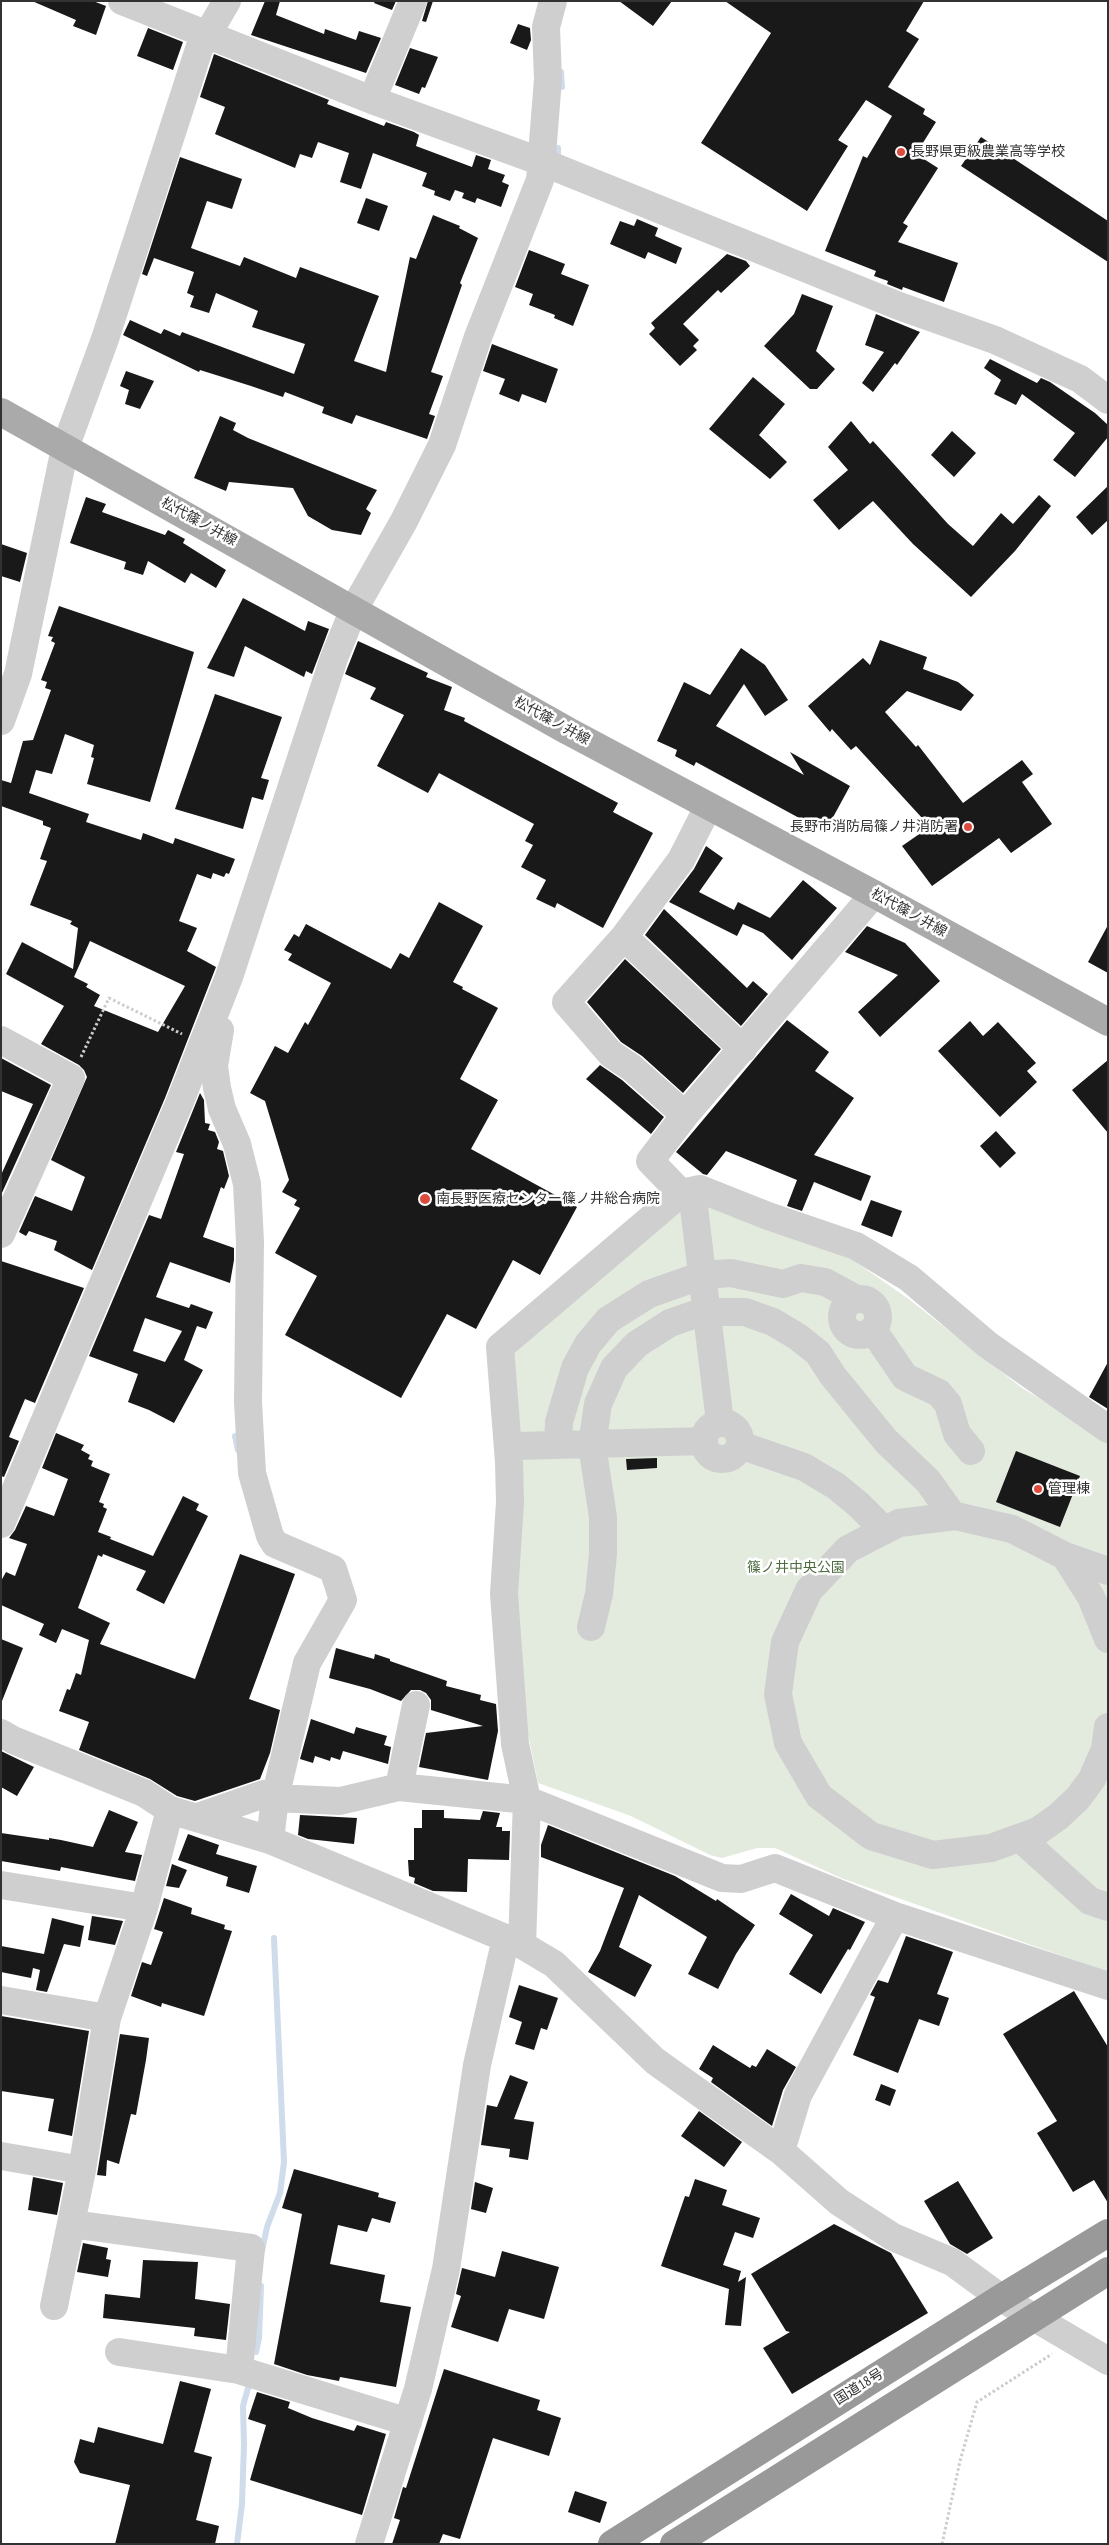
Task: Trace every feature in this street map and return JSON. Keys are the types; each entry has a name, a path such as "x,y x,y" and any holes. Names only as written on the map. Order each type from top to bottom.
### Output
{"highway":[{"name":"国道18号","path":"612,2544 1001,2298 1108,2233"},
{"path":"674,2544 1108,2271"}],"main road":[{"name":"松代篠ノ井線","path":"1,412 568,730 1108,1022"}],"street":[{"path":"1,722 18,674 65,448 105,339 199,49 227,1"},
{"path":"372,100 413,1"},
{"path":"1,1524 203,1044 229,977 280,816 334,658 354,609 404,521 442,445 478,336 540,180 548,79 546,26 553,1"},
{"path":"139,5 208,35 372,100 542,162 899,306 995,340 1080,379 1108,400"},
{"path":"685,1115 632,1068 611,1054 566,1002 624,936 681,860 708,807"},
{"path":"874,894 685,1115 650,1161 687,1192 703,1275 707,1313 712,1432 707,1451 715,1458 726,1458 735,1454 740,1445 804,1467 836,1486 859,1505 884,1530"},
{"path":"624,936 743,1049"},
{"path":"229,977 214,1066 222,1109 237,1144 247,1184 250,1242 248,1402 252,1473 270,1536 275,1544 333,1569 343,1600 307,1663 275,1798 270,1840"},
{"path":"1,1040 71,1078 1,1234"},
{"path":"369,2544 418,2388 446,2269 477,2065 514,1942 527,1800 515,1744 504,1594 509,1446 500,1347 687,1192 700,1189 768,1216 856,1246 909,1278 988,1345 1108,1429"},
{"path":"558,1445 559,1422 575,1368 588,1344 608,1320 649,1294 703,1275 731,1273 783,1284 802,1278 825,1282 851,1296 854,1300 857,1298 866,1299 874,1304 878,1312 878,1321 873,1330 905,1377 939,1393 948,1404 957,1434 971,1450"},
{"path":"591,1627 600,1594 603,1554 603,1517 592,1445 598,1404 614,1368 624,1356 652,1333 670,1323 693,1315 745,1312 773,1322 798,1336 818,1353 886,1441 928,1481 953,1516"},
{"path":"516,1446 592,1445 712,1432"},
{"path":"1108,1571 1065,1556 1012,1529 953,1516 899,1523 848,1548 809,1590 785,1642 778,1694 788,1743 819,1796 871,1836 933,1856 991,1848 1038,1831 1059,1816 1078,1798 1092,1779 1105,1748 1108,1727"},
{"path":"1065,1556 1091,1597 1107,1637"},
{"path":"399,1787 416,1705"},
{"path":"1,1733 13,1740 144,1793 170,1810 270,1840 514,1942 554,1964 654,2061 781,2151 839,2202 892,2237 952,2262 1001,2298 1108,2360"},
{"path":"198,1817 264,1794 275,1798 340,1801 399,1787 527,1800 722,1878 741,1879 775,1868 895,1916 1108,1986"},
{"path":"54,2306 82,2170 107,2018 144,1908 170,1810"},
{"path":"1020,1838 1090,1901 1108,1907"},
{"path":"1,1885 144,1908"},
{"path":"781,2151 798,2095 895,1916"},
{"path":"1,2000 107,2018"},
{"path":"1,2156 82,2170"},
{"path":"71,2224 251,2248 240,2370"},
{"path":"119,2352 240,2370 408,2422"}],"path":[{"path":"71,1078 109,998 203,1044"},
{"path":"942,2544 958,2470 977,2402 1073,2340"}],"green space":[{"name":"篠ノ井中央公園","path":"685,1197 713,1203 853,1260 910,1300 1022,1388 1108,1440 1108,1972 841,1878 775,1848 757,1848 722,1858 710,1855 631,1816 538,1783 520,1695 506,1346"}],"building":[{"path":"32,1 93,1 106,6 96,35 73,26 76,20"},
{"path":"265,1 280,1 276,15 324,34 325,29 356,40 359,31 381,38 366,73 251,35"},
{"path":"375,1 396,1 392,10 374,3"},
{"path":"428,1 433,1 426,22 422,21"},
{"path":"619,1 672,1 653,26"},
{"path":"725,1 924,1 906,31 919,39 888,87 925,109 923,114 936,122 916,154 938,168 903,223 908,226 898,242 958,263 944,302 903,287 902,290 887,284 888,281 874,276 876,271 825,251 863,156 867,158 892,116 866,100 838,140 848,146 807,211 701,143 771,33"},
{"path":"518,24 530,28 531,40 527,50 510,43"},
{"path":"148,28 183,42 173,70 137,56"},
{"path":"410,48 438,57 425,88 422,87 419,94 395,85"},
{"path":"214,54 329,100 327,104 384,126 386,122 414,132 419,135 416,146 472,167 476,155 491,160 488,169 505,175 502,182 509,185 501,207 477,198 475,203 462,198 464,193 455,190 450,201 434,195 435,191 422,186 427,173 373,153 361,189 340,182 349,153 318,142 312,158 300,154 295,168 215,134 225,107 200,97"},
{"path":"981,137 1108,221 1108,262 961,166"},
{"path":"180,157 242,179 232,209 207,201 191,248 240,266 244,257 296,278 300,267 379,296 354,361 386,372 410,257 416,259 433,215 460,226 459,228 478,238 460,283 462,285 431,372 443,376 429,414 435,416 427,439 356,415 352,424 322,413 324,407 285,392 283,397 200,370 199,372 123,335 130,320 161,334 164,329 180,336 182,332 294,374 305,344 252,327 258,311 216,293 209,313 190,307 194,296 187,293 194,272 154,258 147,276 142,274"},
{"path":"366,198 388,206 379,231 357,223"},
{"path":"637,219 658,228 655,236 682,248 676,264 648,252 645,259 610,244 620,221 634,226"},
{"path":"529,250 565,264 561,274 589,285 573,326 554,318 555,315 529,305 533,294 515,287"},
{"path":"727,254 746,261 750,266 721,293 718,290 683,324 699,340 693,346 697,350 680,366 649,334 655,328 651,323"},
{"path":"802,294 833,306 816,351 835,369 817,389 810,389 764,346 794,314"},
{"path":"876,314 920,332 897,365 895,363 873,392 862,383 884,352 865,345"},
{"path":"492,344 558,369 546,403 522,394 519,402 499,394 505,379 483,371"},
{"path":"990,359 1037,383 1041,378 1050,382 1095,413 1108,425 1108,437 1075,477 1053,460 1075,433 1022,394 1016,405 994,394 1001,380 984,368"},
{"path":"126,371 154,381 140,409 125,404 129,390 120,386"},
{"path":"753,377 785,404 759,435 787,462 770,479 709,429"},
{"path":"220,416 236,423 233,430 248,438 377,490 366,509 371,513 361,535 332,530 308,516 293,488 229,482 226,491 194,478"},
{"path":"851,421 870,444 873,441 948,524 973,546 1001,513 1013,524 1039,495 1051,506 1015,551 971,597 913,544 873,501 839,530 813,500 848,470 828,447"},
{"path":"952,431 976,453 954,477 931,455"},
{"path":"1108,486 1108,520 1092,535 1076,517"},
{"path":"86,497 106,504 102,512 165,535 168,530 185,539 183,543 226,570 216,588 191,573 185,583 148,561 143,575 124,569 126,562 70,543"},
{"path":"1,544 27,553 20,582 1,576"},
{"path":"243,598 305,631 308,621 329,629 312,674 306,671 304,677 245,646 234,677 207,668"},
{"path":"59,606 194,652 150,802 87,784 94,758 91,757 94,745 65,734 52,774 36,770 29,793 89,814 86,822 141,840 143,833 173,844 175,838 235,859 229,874 226,873 224,877 213,873 211,879 197,874 179,921 197,928 187,951 216,967 165,1098 92,1270 54,1250 57,1241 29,1231 26,1236 19,1232 35,1196 72,1211 85,1177 51,1160 87,1077 79,1065 41,1044 64,1006 6,974 22,942 73,969 78,928 70,924 72,921 30,905 47,861 40,859 51,828 43,825 43,821 1,806 1,780 11,783 23,741 33,740 51,690 45,688 47,682 41,680 55,643 51,641 53,637 48,636","holes":["90,941 185,986 158,1032 94,1006 100,995 86,987 88,984 74,977"]},
{"path":"880,640 927,657 923,669 958,682 974,695 961,711 907,691 885,712 916,747 918,745 963,803 1022,760 1033,774 1022,782 1052,824 1011,853 999,838 932,886 902,846 928,828 934,831 856,746 851,750 832,729 830,732 808,706 863,658 870,665"},
{"path":"358,641 428,673 426,677 452,687 444,710 465,718 464,721 618,803 613,812 653,833 603,928 557,903 555,908 536,899 546,880 521,867 533,845 525,841 534,824 439,773 428,793 377,766 404,715 370,699 376,688 345,674"},
{"path":"741,648 765,665 788,700 765,716 744,684 716,726 804,775 790,752 850,786 825,832 696,762 694,766 675,756 677,750 657,741 684,682 710,695"},
{"path":"215,694 282,717 261,778 269,780 263,800 252,797 243,829 175,809"},
{"path":"706,846 723,858 699,892 734,910 738,902 770,918 803,880 837,908 792,960 763,933 743,924 737,936 669,902 694,869"},
{"path":"439,902 483,926 453,982 463,987 462,989 498,1008 460,1079 498,1100 471,1149 577,1207 540,1275 513,1260 476,1329 447,1314 401,1398 285,1335 317,1276 275,1253 300,1208 294,1205 297,1200 282,1192 289,1180 265,1101 250,1093 275,1046 288,1053 305,1022 308,1025 331,983 288,960 292,954 284,950 294,934 299,937 306,924 391,969 400,953 409,958"},
{"path":"664,909 747,988 753,981 768,994 741,1026 645,935"},
{"path":"1108,925 1108,973 1088,962"},
{"path":"867,926 905,943 940,981 880,1037 858,1012 898,975 845,952"},
{"path":"625,959 721,1049 683,1093 642,1056 621,1042 587,1002"},
{"path":"787,1020 829,1052 815,1071 854,1098 814,1155 871,1176 861,1201 814,1182 802,1211 787,1206 797,1180 726,1151 707,1175 703,1174 676,1152"},
{"path":"970,1021 983,1036 998,1022 1036,1063 1027,1071 1037,1082 1000,1117 938,1051"},
{"path":"1,1058 51,1085 1,1195 1,1175 33,1104 1,1091"},
{"path":"1108,1060 1108,1133 1072,1090"},
{"path":"600,1065 622,1080 664,1117 651,1134 586,1079"},
{"path":"200,1093 204,1100 205,1123 210,1124 208,1130 215,1132 219,1142 217,1149 223,1151 229,1176 224,1189 221,1187 203,1237 234,1248 234,1260 230,1283 170,1262 156,1297 189,1308 191,1304 213,1312 206,1329 197,1326 184,1360 203,1370 174,1423 128,1402 138,1374 89,1356 149,1215 161,1219 184,1154 176,1152","holes":["145,1318 182,1331 165,1362 133,1351"]},
{"path":"996,1131 1016,1153 1000,1168 980,1146"},
{"path":"871,1200 902,1211 892,1237 861,1225"},
{"path":"1,1261 84,1288 35,1403 25,1399 9,1437 19,1441 4,1477 1,1476"},
{"path":"1108,1362 1108,1409 1089,1397"},
{"path":"56,1433 84,1445 81,1450 90,1455 88,1459 93,1461 91,1466 110,1474 99,1502 104,1504 103,1507 107,1509 98,1532 111,1537 110,1539 153,1556 183,1496 199,1504 196,1510 208,1516 164,1604 136,1590 146,1571 103,1554 102,1557 98,1555 78,1608 110,1623 100,1644 195,1679 240,1554 295,1574 249,1699 280,1710 270,1753 260,1779 195,1801 177,1796 150,1779 79,1750 89,1722 59,1711 67,1689 70,1690 76,1673 81,1675 89,1640 62,1629 56,1643 39,1635 44,1624 1,1605 1,1581 6,1572 15,1576 27,1544 9,1538 15,1530 26,1506 54,1516 68,1479 42,1468"},
{"name":"管理棟","path":"1016,1451 1080,1476 1060,1527 996,1502"},
{"path":"657,1458 657,1468 627,1470 626,1459"},
{"path":"1,1639 23,1648 2,1701 1,1701"},
{"path":"336,1648 374,1659 375,1654 390,1659 390,1661 447,1681 446,1686 481,1695 480,1700 496,1704 498,1731 488,1780 419,1767 426,1733 483,1726 431,1710 431,1700 426,1693 420,1690 411,1690 401,1701 370,1689 329,1678"},
{"path":"311,1719 354,1734 356,1727 387,1736 384,1745 391,1747 388,1764 343,1751 340,1760 331,1757 330,1761 315,1756 313,1763 300,1759"},
{"path":"1,1751 34,1767 17,1796 1,1787"},
{"path":"109,1810 138,1822 125,1852 142,1855 135,1881 61,1867 60,1871 1,1861 1,1833 49,1840 49,1838 93,1847"},
{"path":"422,1810 444,1810 444,1818 480,1820 483,1811 500,1813 496,1827 502,1827 502,1831 510,1831 509,1860 468,1859 467,1892 433,1891 414,1883 415,1878 409,1876 408,1860 414,1860 414,1828 422,1828"},
{"path":"300,1815 357,1818 354,1844 308,1839 298,1835"},
{"path":"548,1825 675,1876 716,1901 717,1899 755,1925 736,1954 718,1989 688,1974 707,1937 639,1895 619,1947 652,1965 635,1997 588,1972 600,1951 624,1888 541,1857 541,1845"},
{"path":"188,1834 219,1845 216,1854 257,1866 249,1893 226,1886 228,1877 178,1860"},
{"path":"172,1864 187,1870 179,1888 166,1886"},
{"path":"791,1894 829,1916 833,1908 865,1922 850,1950 848,1949 821,1994 789,1974 813,1935 779,1914"},
{"path":"164,1898 192,1908 191,1914 225,1925 224,1929 232,1931 204,2016 162,2003 161,2007 131,1996 142,1962 151,1965 163,1932 154,1929"},
{"path":"92,1916 123,1921 115,1945 88,1940"},
{"path":"52,1918 84,1926 80,1947 64,1944 47,1992 36,1990 40,1970 33,1968 31,1978 1,1972 1,1946 44,1954"},
{"path":"906,1936 953,1952 937,1994 949,1998 939,2026 919,2019 898,2073 853,2055 875,1997 870,1995 878,1980 888,1983"},
{"path":"519,1985 558,1998 547,2030 541,2028 534,2050 515,2044 522,2022 509,2017"},
{"path":"1074,1991 1108,2047 1108,2203 1094,2180 1073,2192 1037,2133 1057,2121 1003,2034"},
{"path":"1,2016 89,2031 72,2136 48,2131 54,2099 1,2091"},
{"path":"120,2034 149,2038 146,2060 136,2115 131,2114 119,2164 107,2160 106,2176 97,2175"},
{"path":"713,2045 750,2068 752,2065 756,2067 767,2049 796,2067 783,2090 772,2126 711,2082 713,2078 699,2069"},
{"path":"510,2075 528,2082 514,2119 534,2122 528,2160 509,2157 510,2149 481,2145 487,2105 497,2107"},
{"path":"881,2084 896,2090 890,2106 875,2100"},
{"path":"699,2111 742,2142 724,2167 681,2136"},
{"path":"294,2169 379,2193 378,2197 396,2202 390,2223 372,2218 367,2232 338,2225 330,2264 385,2275 380,2302 411,2307 396,2387 340,2377 339,2381 307,2375 274,2364 302,2214 282,2208"},
{"path":"33,2177 63,2183 57,2215 28,2210"},
{"path":"695,2179 727,2190 722,2205 760,2218 753,2238 735,2232 723,2265 741,2271 738,2282 746,2277 741,2326 725,2325 729,2289 661,2266 685,2196 689,2197"},
{"path":"958,2181 993,2238 967,2254 950,2244 924,2201"},
{"path":"475,2182 493,2188 486,2213 471,2209"},
{"path":"834,2224 891,2253 928,2313 792,2394 763,2348 790,2332 786,2331 751,2274"},
{"path":"83,2243 108,2248 106,2259 111,2260 108,2277 77,2272"},
{"path":"502,2251 559,2267 544,2319 509,2309 498,2342 451,2327 461,2296 456,2294 462,2268 495,2277"},
{"path":"143,2260 198,2262 195,2299 230,2304 226,2340 194,2336 195,2328 103,2318 105,2294 140,2298"},
{"path":"444,2369 540,2400 537,2410 561,2418 549,2456 493,2438 460,2539 443,2534 439,2544 392,2544 400,2520 394,2518 403,2487 406,2488"},
{"path":"180,2381 211,2389 194,2452 212,2457 196,2520 219,2526 215,2544 115,2544 130,2485 80,2473 74,2462 80,2439 94,2443 98,2427 163,2444"},
{"path":"257,2392 290,2402 288,2408 312,2418 354,2431 357,2425 386,2434 362,2515 250,2480 266,2425 248,2419"},
{"path":"575,2491 607,2502 600,2523 568,2512"}],"waterway":[{"path":"561,72 562,87"},
{"path":"558,148 558,156"},
{"path":"235,1436 238,1450"},
{"path":"262,2251 267,2227 280,2193 284,2162 274,1938"},
{"path":"256,2352 259,2338 261,2286"},
{"path":"237,2544 242,2504 243,2406 248,2388"}],"place":[{"name":"長野県更級農業高等学校","path":"901,152"},
{"name":"長野市消防局篠ノ井消防署","path":"968,827"},
{"name":"南長野医療センター篠ノ井総合病院","path":"425,1199"},
{"name":"管理棟","path":"1038,1489"}]}
